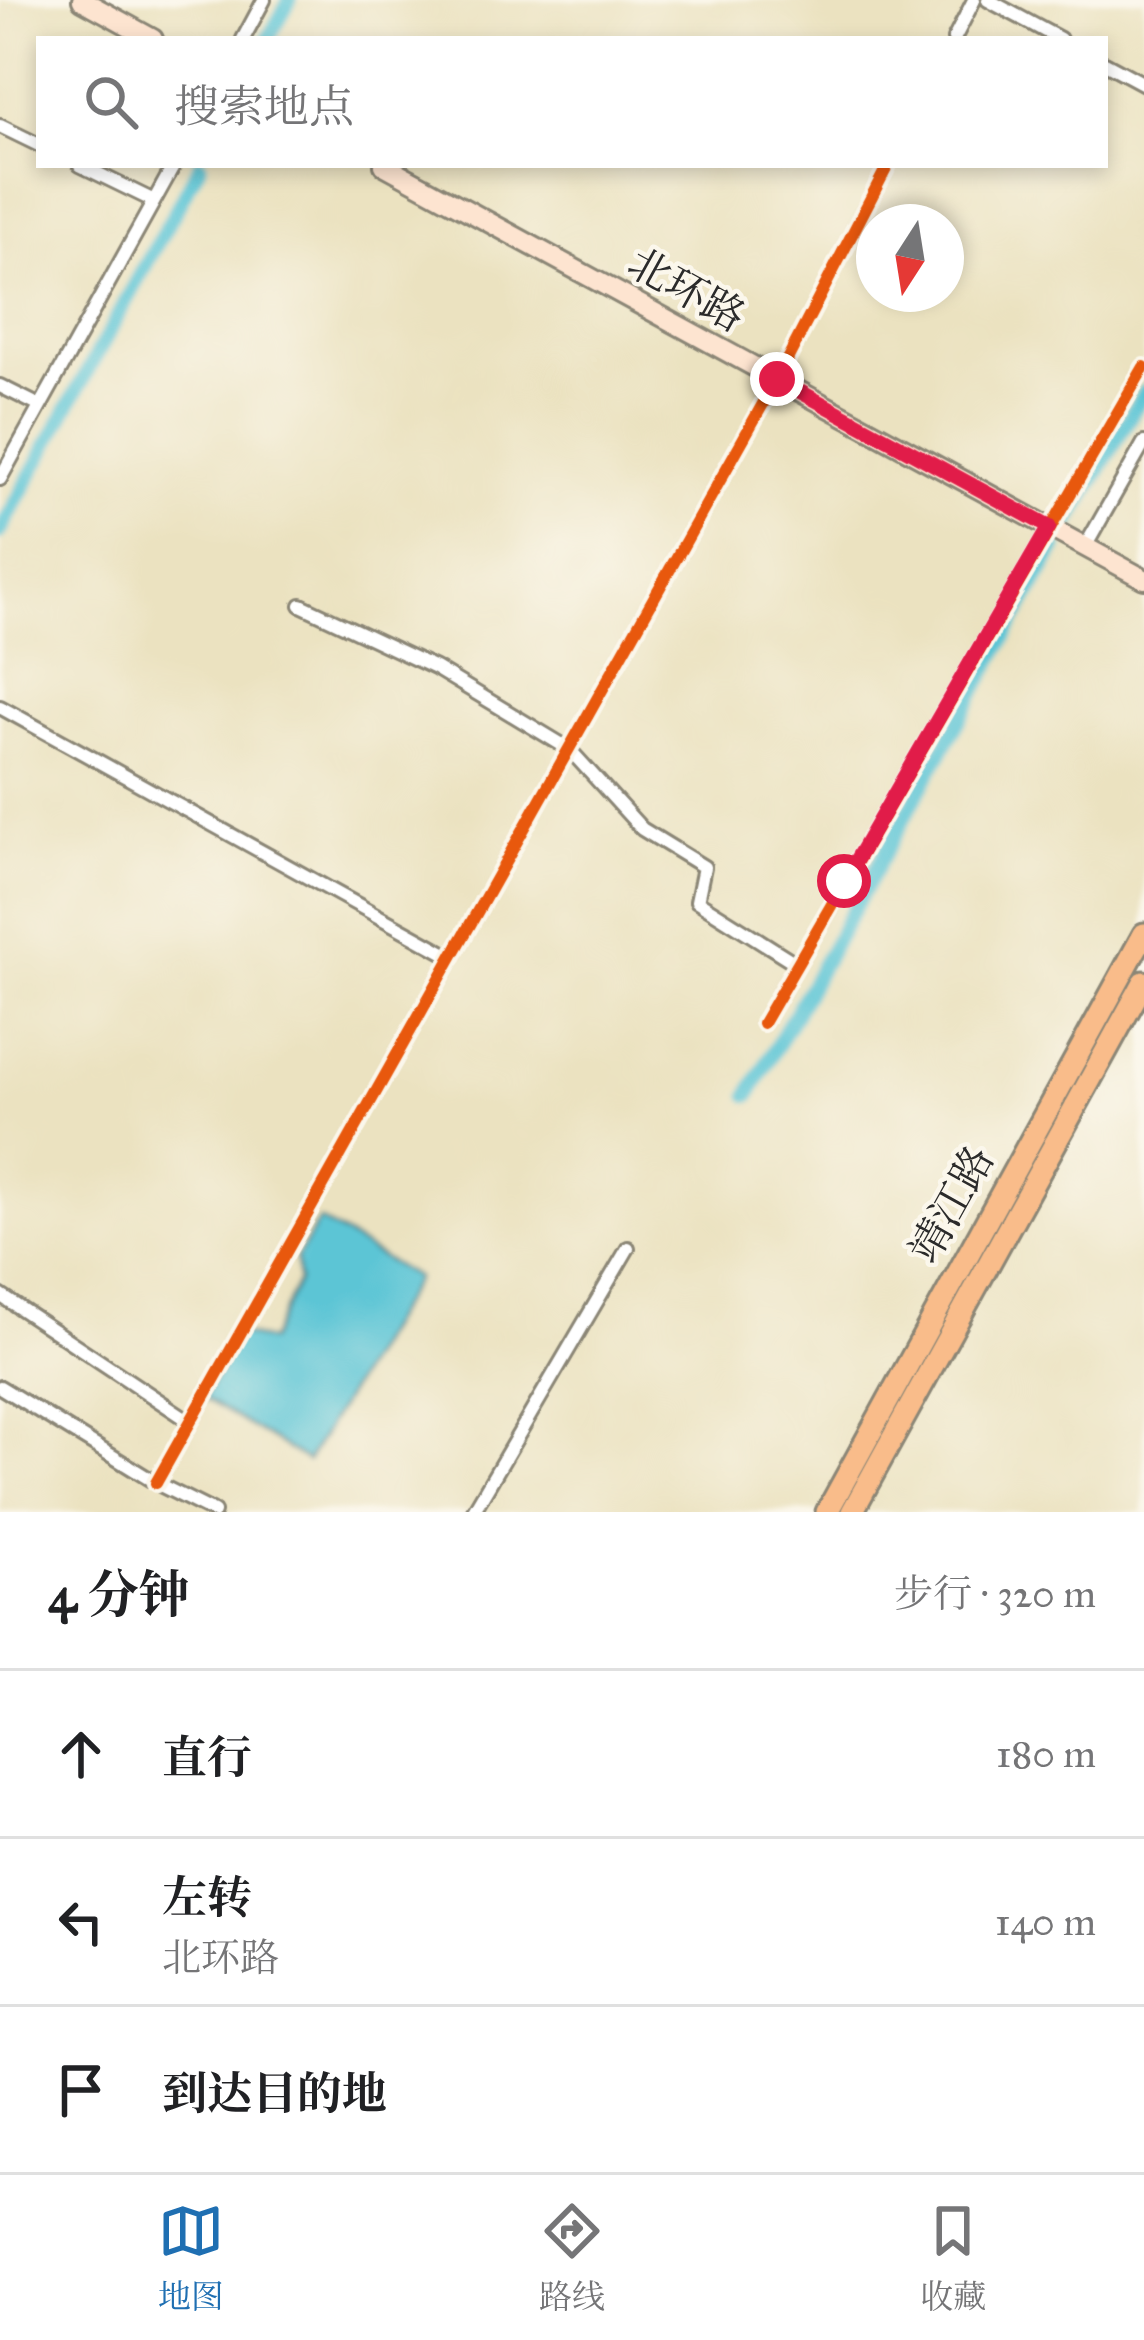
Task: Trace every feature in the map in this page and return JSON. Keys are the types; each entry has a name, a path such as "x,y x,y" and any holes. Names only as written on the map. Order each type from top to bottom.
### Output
{"main road":[{"path":"82,0 148,36"},
{"name":"北环路","path":"390,168 1144,579"},
{"name":"靖江路","path":"827,1512 1144,934"},
{"name":"靖江路","path":"852,1512 1144,982"}],"street":[{"path":"245,36 264,0"},
{"path":"956,36 974,0"},
{"path":"988,0 1054,36"},
{"path":"1108,65 1144,84"},
{"path":"0,126 36,144"},
{"path":"86,168 154,201"},
{"path":"0,479 172,168"},
{"path":"156,1484 777,379 886,168"},
{"path":"763,1023 1144,367"},
{"path":"0,386 40,406"},
{"path":"1085,548 1144,443"},
{"path":"301,605 435,668 569,749 642,829 704,867 697,901 797,964"},
{"path":"0,707 452,957"},
{"path":"473,1512 628,1248"},
{"path":"0,1295 191,1421"},
{"path":"0,1388 156,1484 214,1512"}],"water":[{"path":"319,1220 416,1278 307,1461 204,1398 240,1334 269,1341 298,1281 296,1259"}],"waterway":[{"path":"270,36 290,0"},
{"path":"0,532 198,168"},
{"path":"1069,523 1144,392"},
{"path":"749,1095 1056,547"}],"cycle path":[{"path":"156,1483 777,379 886,168"},
{"path":"763,1023 1144,367"}],"route":[{"path":"777,379 1049,527 844,881"}]}
